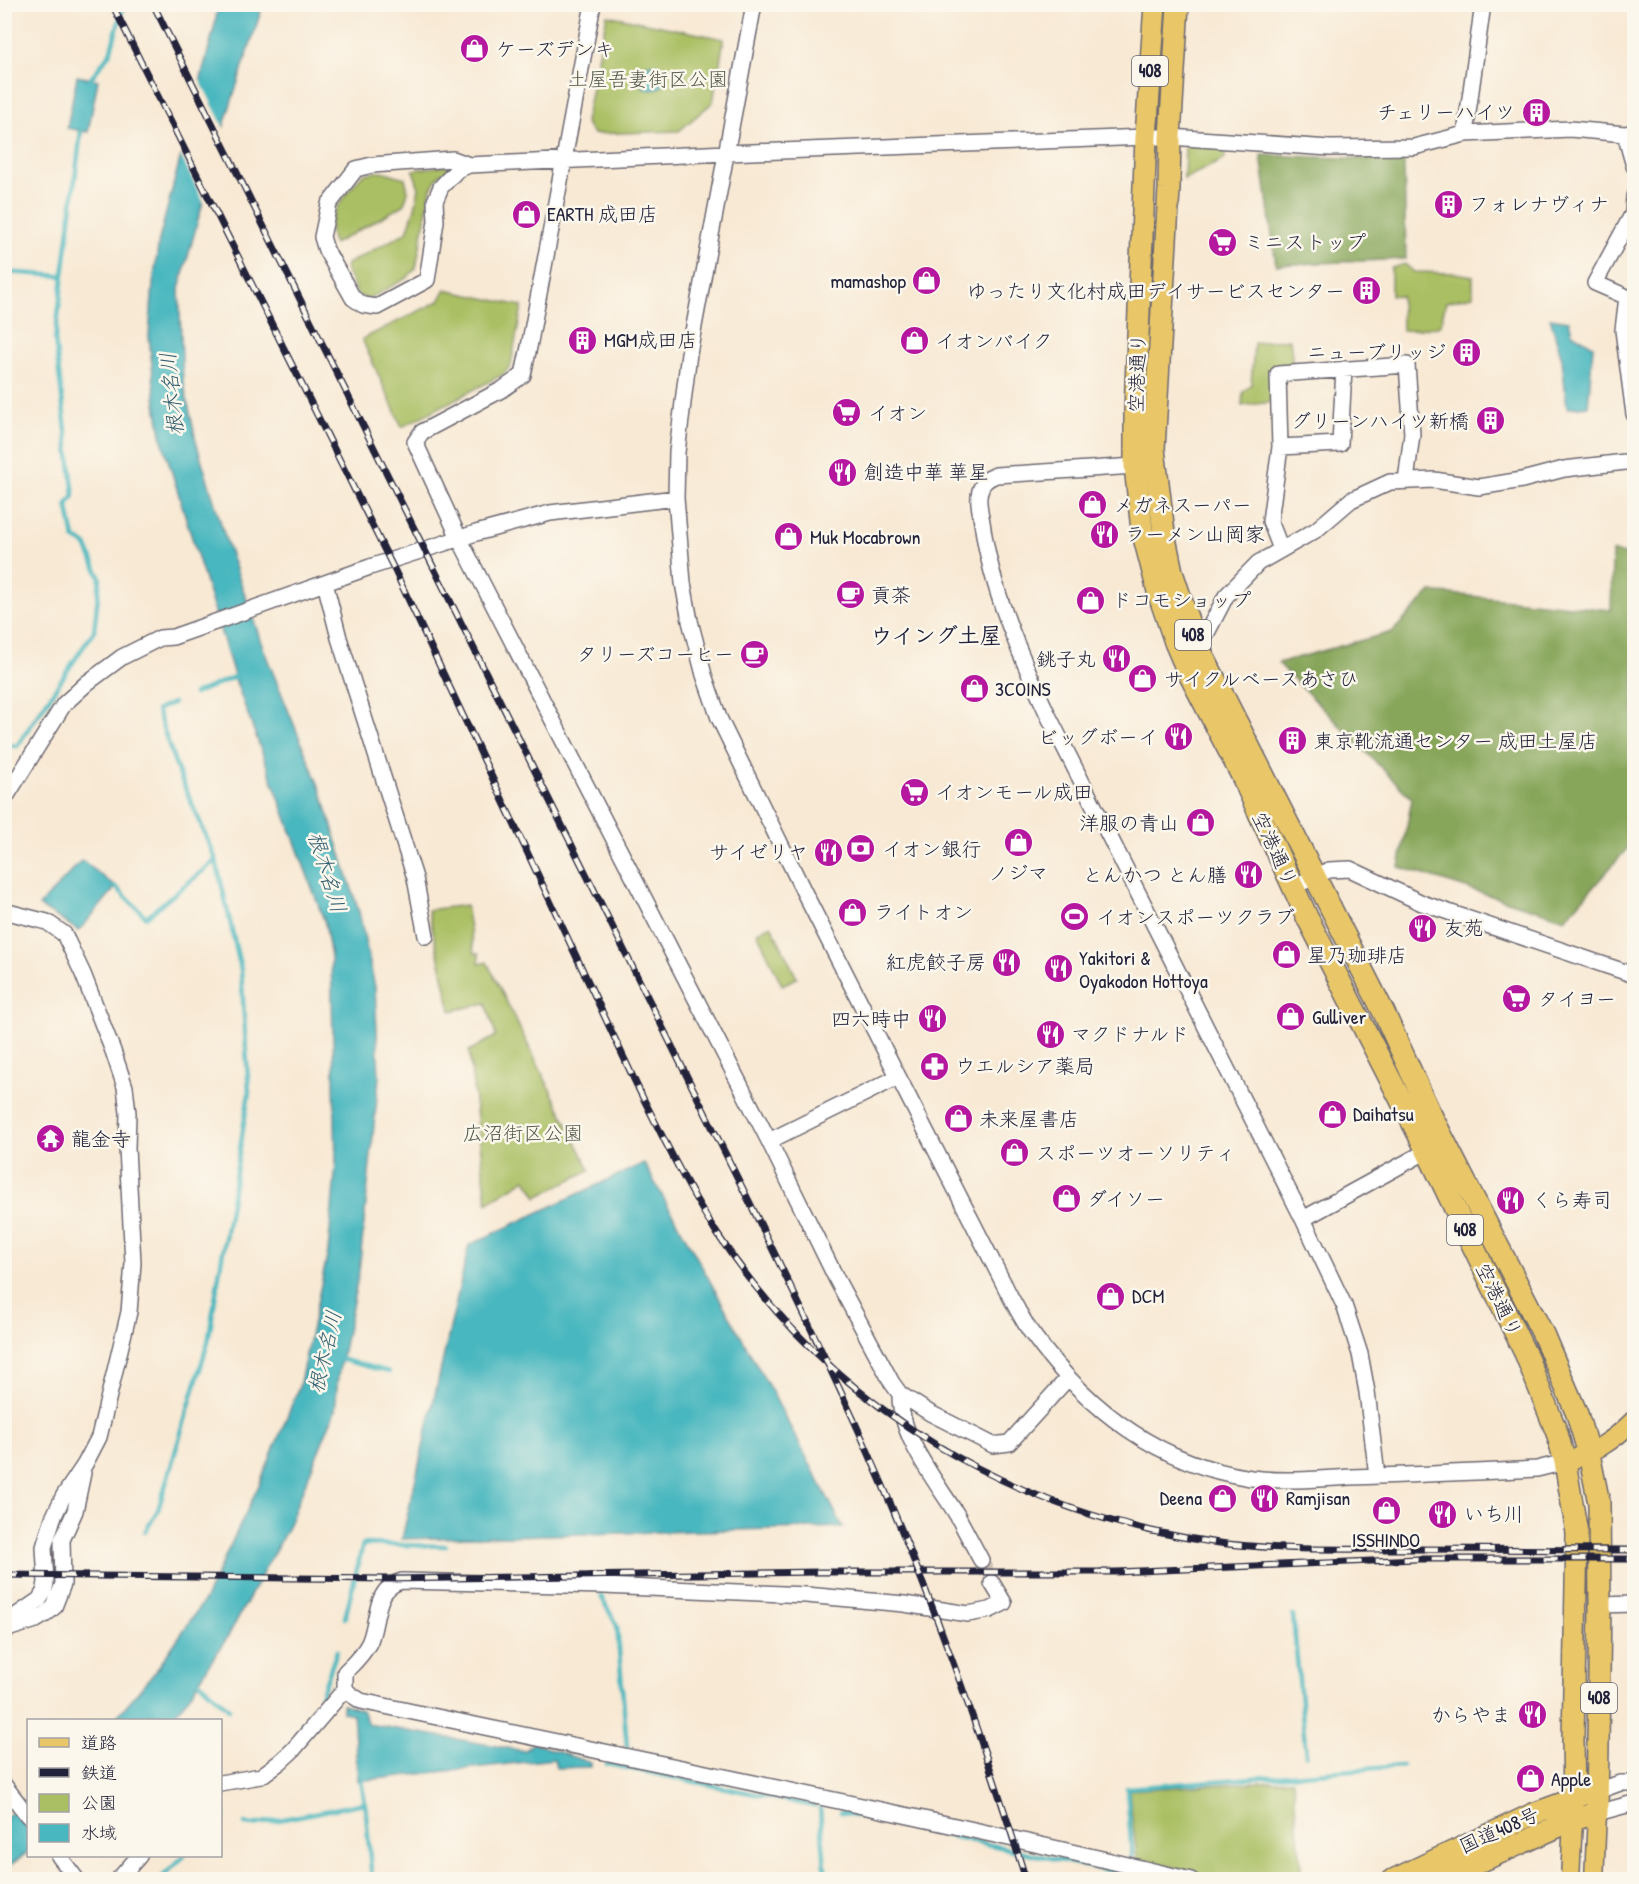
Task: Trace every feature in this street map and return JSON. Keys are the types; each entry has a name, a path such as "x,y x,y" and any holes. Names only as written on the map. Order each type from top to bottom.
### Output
{"highway":[{"name":"空港通り","path":"1155,4 1146,137 1135,410 1135,466 1143,530 1150,563 1169,627 1191,653 1316,877 1384,1013 1429,1111 1543,1334 1576,1414 1590,1454 1599,1503 1598,1791"},
{"name":"空港通り","path":"1178,4 1154,448 1162,523 1172,572 1193,636 1191,653 1241,774 1293,887 1427,1151 1526,1355 1565,1462 1577,1533 1574,1799"},
{"path":"1598,1791 1598,1813"},
{"name":"国道408号","path":"1393,1880 1533,1814 1574,1799"},
{"name":"国道408号","path":"1440,1880 1573,1820 1598,1813"}],"main road":[{"path":"1565,1462 1590,1454 1617,1437 1635,1420"},
{"path":"1570,1880 1574,1799 1598,1791"},
{"path":"1594,1880 1598,1813"}],"street":[{"path":"593,4 522,375 502,389 422,432 415,442 459,538 769,1141 837,1280 885,1371 900,1394 930,1413 993,1445 1009,1443 1068,1378"},
{"path":"754,4 689,353 677,452 676,498 683,583 690,621 704,675 719,718 1010,1296 1031,1333 1068,1378 1096,1406 1137,1436 1174,1456 1226,1473 1264,1478 1304,1479 1538,1469 1565,1462"},
{"path":"1465,134 1483,4"},
{"path":"469,165 453,159 372,165 356,169 329,204 322,237 326,250 353,298 363,306 377,307 427,279 436,220 435,201 441,187 457,170 469,165 1146,137 1330,148 1414,147 1465,134 1570,129 1630,133 1635,166"},
{"path":"1635,196 1633,213 1595,284 1631,295 1623,330 1635,414"},
{"path":"1281,549 1270,521 1280,447 1278,374 1407,366 1412,434 1406,481"},
{"path":"1280,447 1340,444 1344,369"},
{"path":"1191,653 1226,596 1258,563 1316,530 1351,500 1390,482 1434,480 1479,487 1521,480 1564,469 1635,461"},
{"path":"1135,466 996,475 988,478 979,493 984,533 993,575 1028,672 1331,1277 1352,1327 1360,1354 1377,1476"},
{"path":"4,800 64,704 87,683 122,657 160,638 173,637 459,538 550,513 676,498"},
{"path":"325,583 339,638 415,878 426,936"},
{"path":"1293,887 1329,870 1350,869 1422,903 1635,975"},
{"path":"4,911 47,922 64,934 99,1012 124,1087 128,1113 127,1148 133,1263 129,1312 99,1437 53,1518 44,1547 46,1583 44,1592 39,1600 4,1624"},
{"path":"769,1141 898,1077"},
{"path":"1303,1219 1427,1151"},
{"path":"900,1394 900,1406 916,1450 956,1514 981,1560"},
{"path":"4,1630 36,1620 54,1607 63,1584 62,1539 75,1511 85,1464"},
{"path":"222,1783 261,1776 293,1750 336,1699 345,1672 362,1654 369,1642 382,1595 395,1582 604,1586 806,1594 904,1604 968,1614 990,1610 1004,1603 992,1583"},
{"path":"1600,1605 1635,1604"},
{"path":"336,1699 350,1694 361,1701 826,1798 1125,1863 1191,1880"},
{"path":"1598,1791 1620,1783 1635,1783"},
{"path":"4,1785 27,1815"},
{"path":"1598,1813 1635,1803"},
{"path":"60,1857 77,1880"},
{"path":"118,1880 138,1857"}],"green space":[{"name":"土屋吾妻街区公園","path":"607,15 724,39 713,102 679,131 593,134 585,122"},
{"path":"1185,145 1224,148 1225,159 1184,179"},
{"path":"1261,155 1404,160 1406,259 1276,265"},
{"path":"448,165 448,170 439,175 431,188 416,268 407,278 370,298 359,297 346,270 347,264 407,232 419,188 413,170"},
{"path":"382,171 405,178 408,191 404,205 334,244 331,225 338,206 363,174"},
{"path":"1405,264 1414,272 1473,276 1473,296 1446,302 1440,326 1402,331 1401,296 1391,295 1391,268"},
{"path":"445,290 522,306 511,365 504,374 402,427 362,339 439,301"},
{"path":"1290,339 1293,365 1269,367 1271,402 1242,406 1243,392 1251,385 1254,343"},
{"path":"1612,552 1634,555 1634,841 1565,919 1399,867 1412,799 1278,663 1392,632 1431,592 1611,610"},
{"name":"広沼街区公園","path":"466,905 474,953 479,954 479,964 487,962 590,1170 537,1197 526,1179 487,1203 469,1051 496,1036 486,1003 451,1011 428,910"},
{"path":"771,925 797,978 782,985 757,932"},
{"path":"1293,1780 1302,1879 1222,1879 1137,1859 1129,1790"}],"water":[{"name":"根木名川","path":"218,5 263,5 225,122 179,289 183,381 197,445 226,540 265,653 321,791 359,912 375,987 379,1077 359,1272 338,1376 335,1411 287,1529 228,1636 186,1701 170,1719 115,1719 155,1672 205,1599 260,1483 299,1387 328,1252 336,1163 331,957 325,923 237,685 162,440 156,405 149,336 159,240"},
{"path":"652,64 661,68 665,77 661,86 652,90 643,86 639,77 643,68"},
{"path":"77,76 98,80 88,132 67,128"},
{"path":"1550,318 1569,321 1572,333 1593,346 1588,406 1567,408 1562,359"},
{"path":"82,860 116,887 79,931 39,906"},
{"path":"644,1163 772,1392 843,1527 402,1539 469,1245"},
{"path":"343,1704 362,1710 368,1724 525,1751 533,1743 591,1763 591,1767 556,1768 554,1759 358,1781 353,1714 343,1712"},
{"path":"27,1800 27,1853 5,1869 5,1818"}],"pier":[{"path":"198,76 226,132 205,205 179,152"}],"waterway":[{"path":"91,78 110,53 124,4"},
{"path":"4,745 17,746 94,631 100,578 86,545 74,538 67,504 74,496 55,340 81,131"},
{"path":"4,272 63,276"},
{"path":"194,694 238,675"},
{"path":"116,887 146,917 216,860 177,769 157,710 173,703"},
{"path":"145,1532 158,1510 208,1342 249,1093 241,970 216,860"},
{"name":"根木名川","path":"336,1358 389,1372"},
{"path":"345,1618 363,1544 446,1546"},
{"path":"601,1596 617,1626 627,1747"},
{"path":"1293,1616 1306,1755"},
{"path":"330,1701 321,1696 337,1651"},
{"path":"195,1678 229,1709"},
{"path":"607,1764 814,1806"},
{"path":"1132,1857 1127,1788 1402,1766"},
{"path":"361,1781 372,1880"},
{"path":"245,1824 253,1825 365,1803"},
{"path":"820,1808 826,1880"},
{"path":"841,1812 1150,1880"},
{"path":"159,1880 183,1857"}],"tunnel":[{"path":"981,1560 992,1583"}],"railway":[{"path":"112,4 395,571 640,1092 678,1166 720,1238 766,1299 817,1353 873,1401 933,1443 998,1478 1066,1506 1138,1528 1212,1542 1285,1548 1634,1550"},
{"path":"153,4 749,1201 862,1438 886,1492 951,1656 1026,1880"},
{"path":"4,1575 391,1579 820,1572 1116,1572 1417,1559 1634,1559"}],"place":[{"name":"ケーズデンキ","path":"475,49"},
{"name":"チェリーハイツ","path":"1536,112"},
{"name":"フォレナヴィナ","path":"1448,204"},
{"name":"EARTH 成田店","path":"526,214"},
{"name":"ミニストップ","path":"1223,242"},
{"name":"mamashop","path":"927,281"},
{"name":"ゆったり文化村成田デイサービスセンター","path":"1366,291"},
{"name":"MGM成田店","path":"583,340"},
{"name":"イオンバイク","path":"914,341"},
{"name":"ニューブリッジ","path":"1467,352"},
{"name":"イオン","path":"847,413"},
{"name":"グリーンハイツ新橋","path":"1490,421"},
{"name":"創造中華 華星","path":"843,472"},
{"name":"メガネスーパー","path":"1092,505"},
{"name":"ラーメン山岡家","path":"1104,534"},
{"name":"Muk Mocabrown","path":"789,537"},
{"name":"貢茶","path":"850,595"},
{"name":"ドコモショップ","path":"1091,600"},
{"name":"タリーズコーヒー","path":"755,654"},
{"name":"銚子丸","path":"1117,659"},
{"name":"サイクルベースあさひ","path":"1143,679"},
{"name":"3COINS","path":"974,689"},
{"name":"ビッグボーイ","path":"1179,737"},
{"name":"東京靴流通センター 成田土屋店","path":"1293,741"},
{"name":"イオンモール成田","path":"914,792"},
{"name":"洋服の青山","path":"1200,823"},
{"name":"ノジマ","path":"1018,842"},
{"name":"イオン銀行","path":"861,849"},
{"name":"サイゼリヤ","path":"829,852"},
{"name":"とんかつ とん膳","path":"1248,875"},
{"name":"ライトオン","path":"853,912"},
{"name":"イオンスポーツクラブ","path":"1075,917"},
{"name":"友苑","path":"1423,928"},
{"name":"星乃珈琲店","path":"1286,955"},
{"name":"紅虎餃子房","path":"1007,962"},
{"name":"Yakitori & Oyakodon Hottoya","path":"1058,969"},
{"name":"タイヨー","path":"1517,999"},
{"name":"Gulliver","path":"1291,1017"},
{"name":"四六時中","path":"932,1019"},
{"name":"マクドナルド","path":"1050,1034"},
{"name":"ウエルシア薬局","path":"934,1066"},
{"name":"Daihatsu","path":"1332,1114"},
{"name":"未来屋書店","path":"958,1119"},
{"name":"龍金寺","path":"50,1139"},
{"name":"スポーツオーソリティ","path":"1015,1153"},
{"name":"ダイソー","path":"1066,1199"},
{"name":"くら寿司","path":"1511,1200"},
{"name":"DCM","path":"1111,1296"},
{"name":"Deena","path":"1223,1498"},
{"name":"Ramjisan","path":"1265,1498"},
{"name":"ISSHINDO","path":"1386,1510"},
{"name":"いち川","path":"1443,1514"},
{"name":"からやま","path":"1532,1715"},
{"name":"Apple","path":"1530,1779"}],"district":[{"name":"ウイング土屋","path":"936,635"}]}
